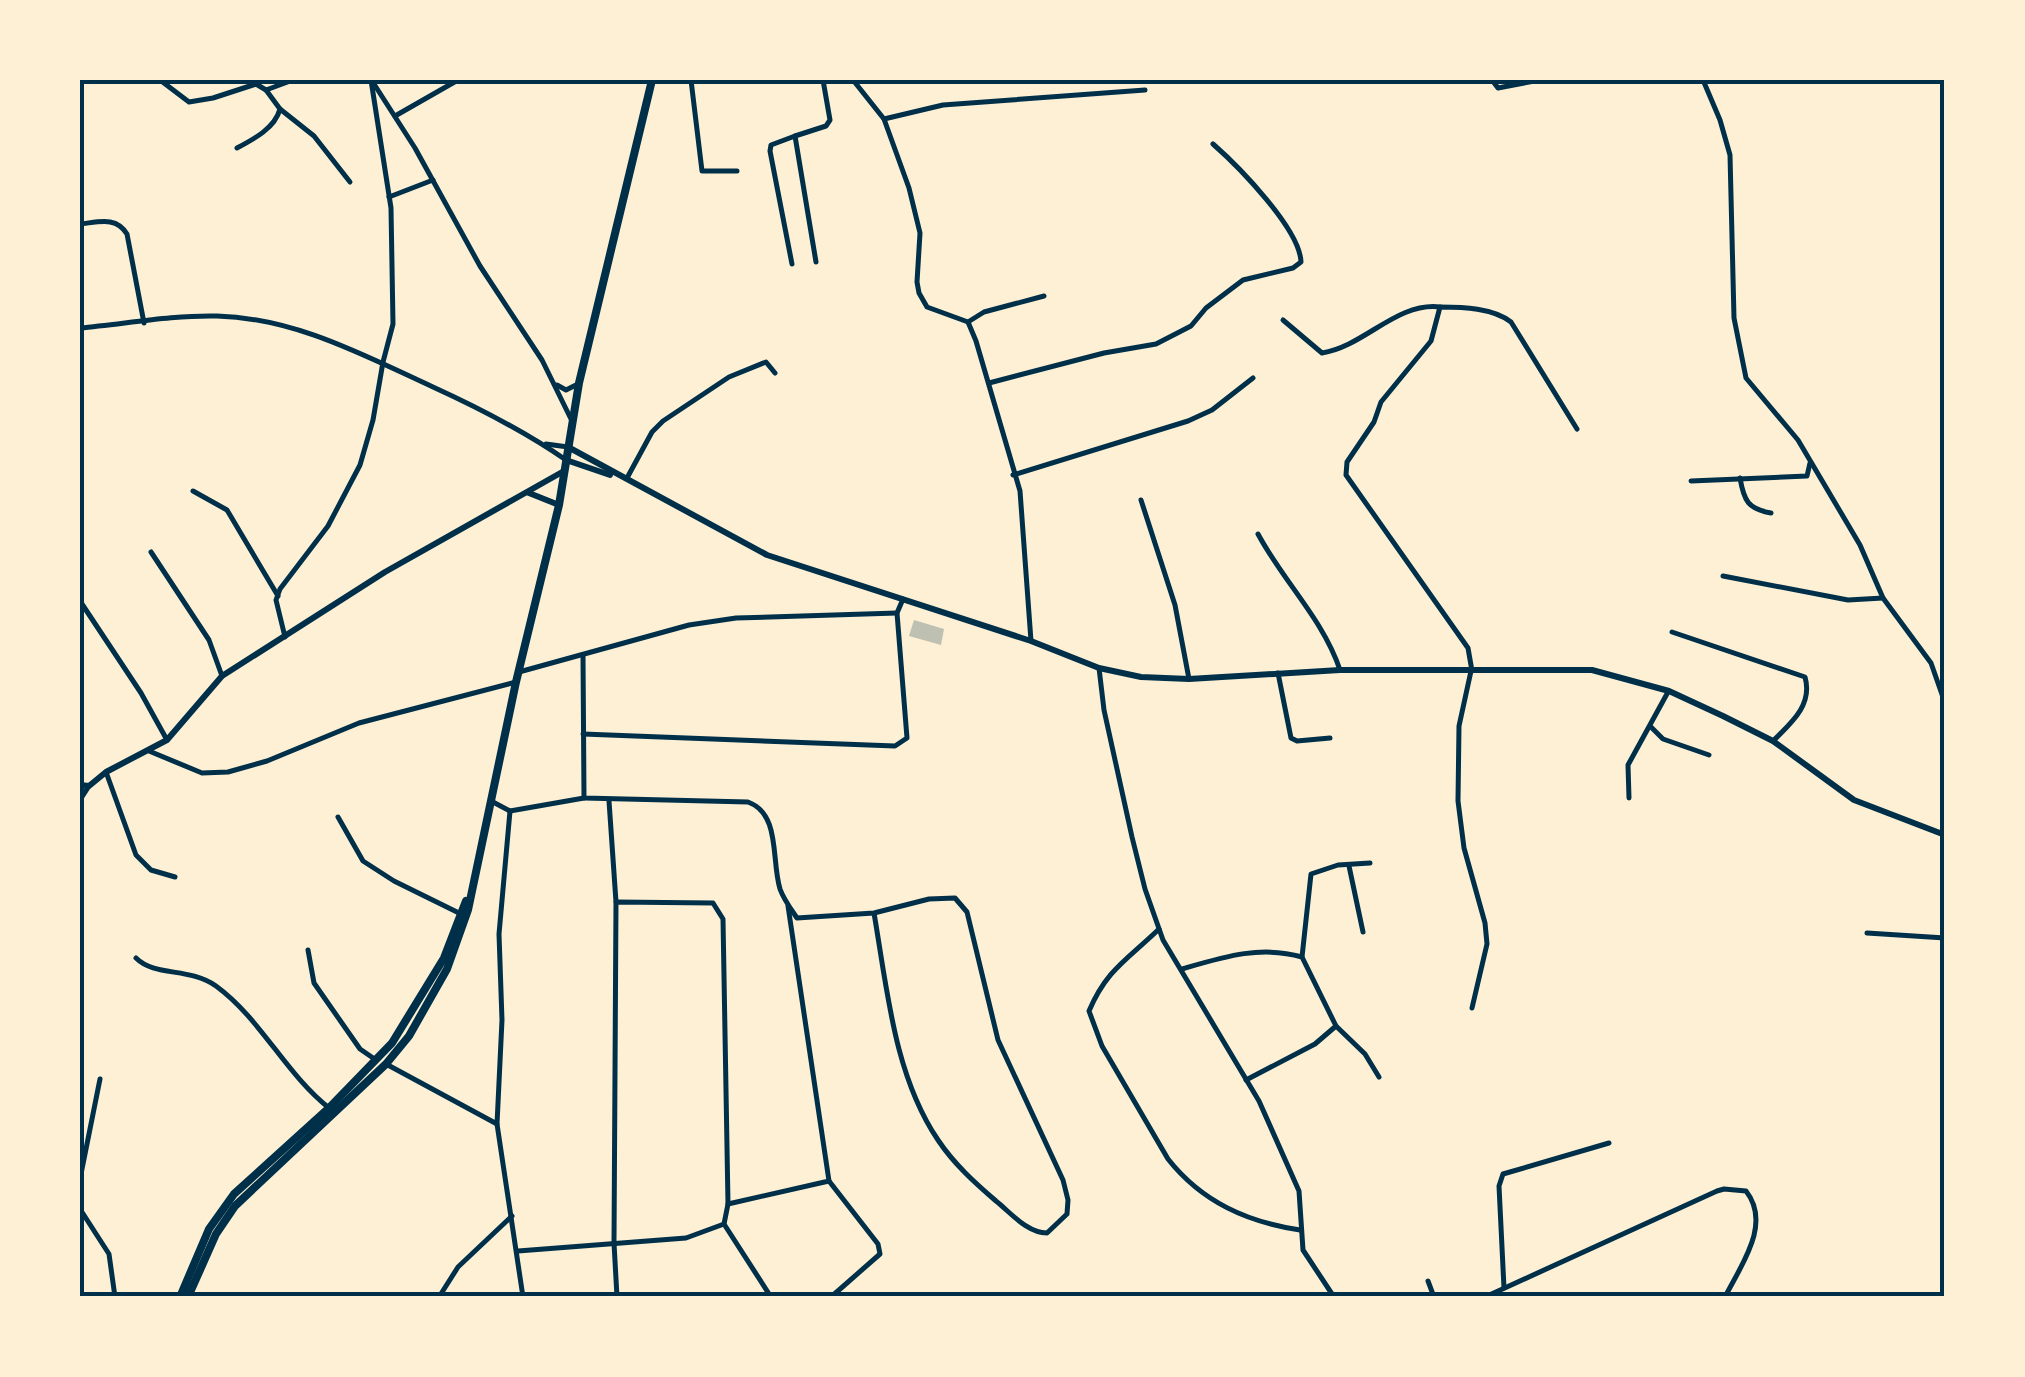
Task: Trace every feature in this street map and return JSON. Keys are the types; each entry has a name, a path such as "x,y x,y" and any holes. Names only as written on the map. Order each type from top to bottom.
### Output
{"main road":[{"path":"188,1297 216,1234 235,1206 386,1064 408,1036 447,970 468,910 493,802 516,682 559,505 579,383 652,80"},
{"path":"180,1297 200,1246 234,1194 329,1108 392,1042 438,969 472,888"}],"street":[{"path":"160,80 189,102 213,98 255,82 280,109 314,136 350,182"},
{"path":"266,90 293,80"},
{"path":"371,80 434,180 480,266 532,344 572,422"},
{"path":"278,596 328,526 360,465 393,324 389,196 371,80"},
{"path":"394,116 458,80"},
{"path":"691,80 702,170 737,172"},
{"path":"792,264 770,145 826,126 830,120 824,80"},
{"path":"853,80 884,119 909,188 920,234 918,290 927,307 968,322"},
{"path":"1492,80 1498,88 1540,80"},
{"path":"1703,80 1730,155 1734,318 1743,365 1752,387 1798,440 1860,545 1883,598 1931,663 1945,703"},
{"path":"884,119 942,105 1145,90"},
{"path":"237,148 274,122 280,109"},
{"path":"795,136 816,262"},
{"path":"989,383 1104,353 1156,344 1191,326 1206,308 1243,280 1293,268 1301,262 1296,240 1284,222 1246,175 1213,144"},
{"path":"389,196 434,180"},
{"path":"80,224 121,224 127,234 144,323"},
{"path":"968,322 984,312 1044,296"},
{"path":"1283,320 1322,352 1365,336 1404,311 1424,306 1475,310 1506,318 1577,430"},
{"path":"1440,308 1432,341 1386,394 1344,472 1468,648 1471,671 1459,726 1458,801 1464,848 1487,944 1472,1008"},
{"path":"80,328 215,316 291,327 383,362 471,403 566,460 625,480"},
{"path":"968,322 1004,430 1024,519 1032,641"},
{"path":"625,480 652,432 663,421 746,369 766,362 775,372"},
{"path":"1013,475 1188,421 1212,410 1253,378"},
{"path":"552,380 562,390 579,383"},
{"path":"544,444 568,446 767,556 1032,641 1099,668 1141,677 1189,679 1340,670 1592,670 1669,691 1773,741 1854,800 1945,835"},
{"path":"1690,480 1807,476 1810,464"},
{"path":"80,800 84,786 167,740 222,676 385,572 564,471"},
{"path":"1740,478 1746,504 1771,513"},
{"path":"193,491 227,510 278,596 285,637"},
{"path":"528,492 559,505"},
{"path":"1141,500 1175,605 1189,679"},
{"path":"1258,534 1330,642 1340,670"},
{"path":"152,552 209,640 222,676"},
{"path":"1724,576 1848,600 1883,598"},
{"path":"583,734 896,746 907,738 897,613 903,600"},
{"path":"80,601 167,740"},
{"path":"519,672 689,625 736,618 897,613"},
{"path":"1672,632 1805,677 1805,702 1797,717 1773,741"},
{"path":"583,656 584,798"},
{"path":"1099,668 1104,710 1132,837 1159,929 1246,1080 1300,1191 1303,1250 1334,1297"},
{"path":"1278,672 1291,738 1330,738"},
{"path":"149,750 202,773 228,772 267,761 358,724 516,682"},
{"path":"1629,798 1628,765 1669,691"},
{"path":"1651,727 1663,739 1709,755"},
{"path":"106,772 136,855 151,870 175,877"},
{"path":"493,802 510,811 584,798 748,802 768,817 778,882 797,918 874,913 955,898 967,912 998,1040 1063,1180 1067,1214 1047,1233 1033,1231 980,1187 952,1159 932,1130 903,1061 874,913"},
{"path":"609,801 616,902 617,1297"},
{"path":"510,811 499,934 502,1020 497,1124 523,1297"},
{"path":"338,817 362,861 461,914"},
{"path":"1370,864 1338,865 1311,874 1302,957 1336,1026 1365,1054 1379,1077"},
{"path":"1349,866 1363,932"},
{"path":"616,902 714,903 723,919 728,1204 724,1224 771,1297"},
{"path":"787,903 830,1181 878,1244 880,1254 830,1297"},
{"path":"1159,929 1101,984 1089,1011 1102,1046 1180,1174 1225,1208 1263,1224 1300,1230"},
{"path":"1867,933 1945,938"},
{"path":"308,950 314,983 360,1049 376,1060"},
{"path":"1182,969 1248,952 1284,952 1302,957"},
{"path":"136,958 144,966 198,975 218,988 254,1024 304,1086 329,1108"},
{"path":"1246,1080 1315,1044 1336,1026"},
{"path":"386,1064 497,1124"},
{"path":"80,1179 100,1079"},
{"path":"1504,1288 1499,1186 1503,1174 1610,1144"},
{"path":"728,1204 830,1181"},
{"path":"1486,1297 1716,1191 1736,1189 1746,1192 1756,1207 1757,1229 1724,1297"},
{"path":"80,1209 109,1254 114,1297"},
{"path":"440,1297 458,1267 512,1216"},
{"path":"518,1251 686,1238 724,1224"},
{"path":"1428,1281 1434,1297"}],"building":[{"path":"914,620 944,629 941,645 909,636"}]}
